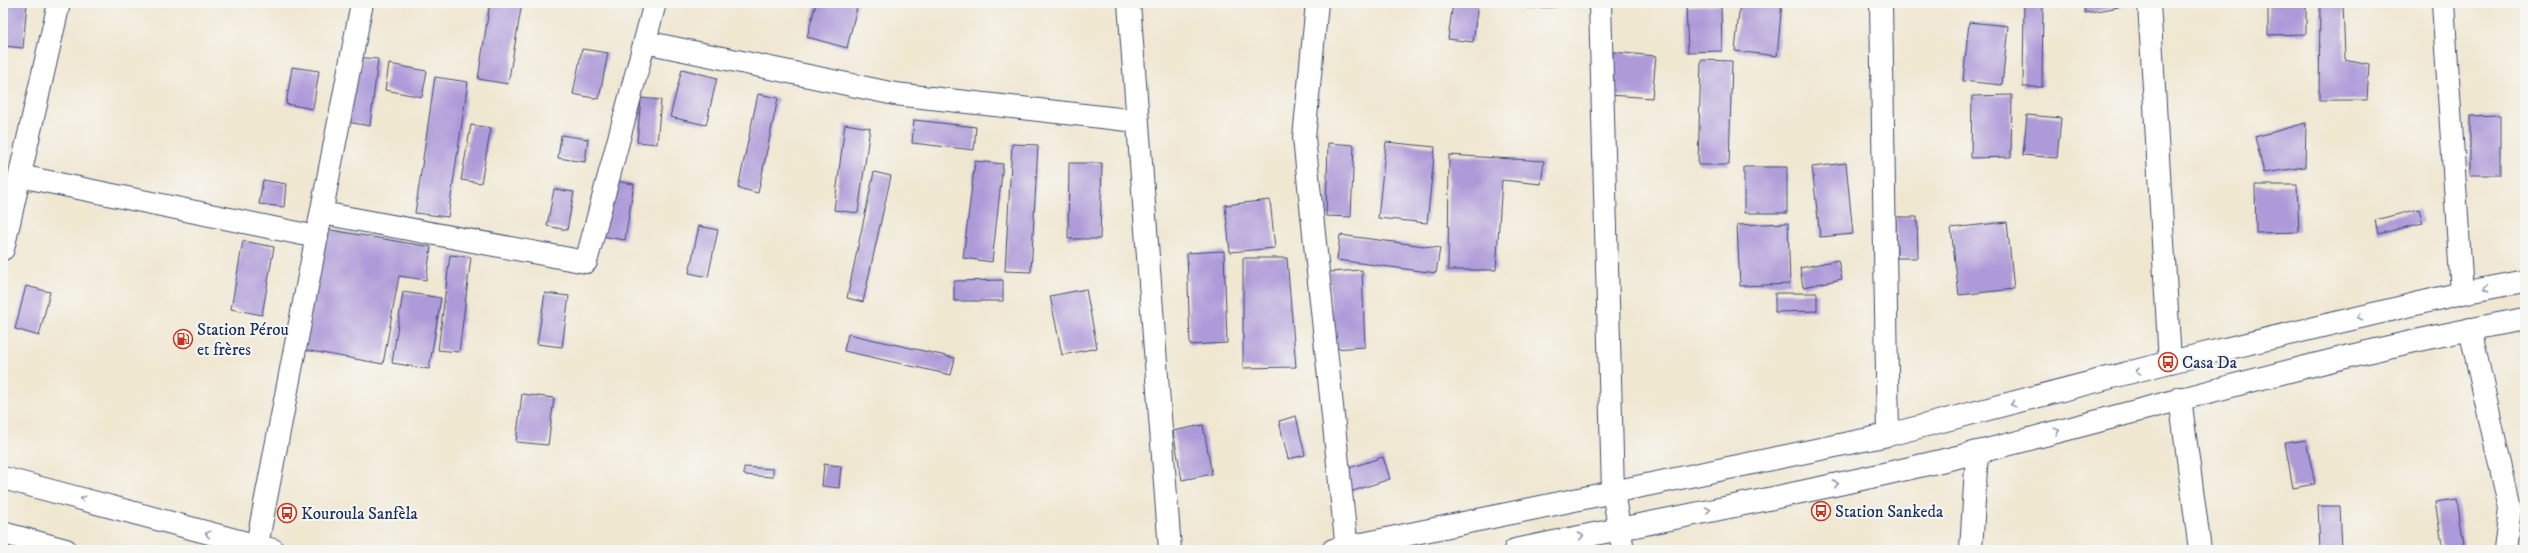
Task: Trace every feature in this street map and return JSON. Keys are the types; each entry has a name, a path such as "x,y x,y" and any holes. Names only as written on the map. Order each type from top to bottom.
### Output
{"street":[{"path":"3,249 59,3"},
{"path":"3,478 262,549 317,237 362,3"},
{"path":"322,213 586,262 655,3"},
{"path":"1129,3 1170,550"},
{"path":"1317,3 1304,138 1342,549 1888,436 2170,362 2462,293 2525,281"},
{"path":"1600,3 1613,492 1623,550"},
{"path":"1881,3 1888,436"},
{"path":"2149,3 2170,362"},
{"path":"2442,3 2462,293"},
{"path":"645,42 895,94 1137,121"},
{"path":"20,176 317,237"},
{"path":"1515,550 1896,471 1977,452 2180,398 2470,329 2525,319"},
{"path":"2470,329 2518,508 2505,550"},
{"path":"2180,398 2200,550"},
{"path":"1971,550 1977,452"},
{"path":"3,533 66,550"}],"building":[{"path":"3,3 27,3 23,48 3,46"},
{"path":"490,3 522,3 508,84 478,79"},
{"path":"816,3 858,3 847,48 807,37"},
{"path":"1453,3 1478,3 1473,42 1448,39"},
{"path":"1527,3 1556,3 1556,7 1527,8"},
{"path":"1740,3 1782,3 1777,56 1735,51"},
{"path":"2024,3 2043,3 2042,87 2023,87"},
{"path":"2084,3 2124,3 2125,6 2085,13"},
{"path":"2268,3 2306,3 2306,34 2268,35"},
{"path":"2320,3 2343,3 2345,59 2369,64 2367,100 2319,100"},
{"path":"1721,5 1722,51 1688,52 1686,6"},
{"path":"1969,22 2008,26 2002,85 1963,81"},
{"path":"582,49 608,53 599,99 573,94"},
{"path":"1613,52 1656,56 1652,98 1610,95"},
{"path":"355,57 378,59 370,126 347,122"},
{"path":"1701,60 1732,61 1729,165 1698,165"},
{"path":"389,64 427,71 422,97 385,90"},
{"path":"292,67 319,71 313,109 286,104"},
{"path":"682,69 717,78 706,125 670,117"},
{"path":"435,77 468,82 448,217 415,213"},
{"path":"758,94 778,98 758,193 738,188"},
{"path":"2012,95 2011,157 1971,158 1972,96"},
{"path":"641,98 661,100 657,144 637,142"},
{"path":"2027,115 2061,118 2057,158 2023,155"},
{"path":"2500,115 2500,175 2470,175 2470,116"},
{"path":"914,120 976,127 974,150 912,143"},
{"path":"2306,123 2305,167 2264,173 2255,137"},
{"path":"845,124 870,128 858,213 834,210"},
{"path":"471,125 491,128 481,183 461,180"},
{"path":"561,135 588,139 585,162 558,158"},
{"path":"1386,142 1435,147 1427,223 1378,218"},
{"path":"1328,143 1354,145 1351,217 1326,216"},
{"path":"1012,144 1038,145 1031,272 1005,271"},
{"path":"1449,155 1544,161 1541,184 1502,180 1496,270 1448,270"},
{"path":"975,161 1003,164 992,262 963,258"},
{"path":"1069,163 1102,163 1100,239 1068,239"},
{"path":"1846,163 1853,234 1820,237 1812,167"},
{"path":"1744,167 1787,167 1787,213 1744,213"},
{"path":"874,172 891,176 863,302 847,298"},
{"path":"263,180 286,184 284,207 259,204"},
{"path":"609,180 634,184 625,240 601,236"},
{"path":"2255,185 2297,185 2299,232 2256,233"},
{"path":"554,189 574,192 567,230 547,226"},
{"path":"1270,200 1275,248 1230,252 1225,205"},
{"path":"2419,209 2423,223 2378,234 2375,220"},
{"path":"1896,217 1917,217 1918,258 1897,258"},
{"path":"2007,222 2014,289 1959,295 1951,228"},
{"path":"1788,223 1790,284 1740,286 1737,225"},
{"path":"699,226 718,230 708,277 689,273"},
{"path":"325,229 431,247 426,280 399,276 383,364 305,350"},
{"path":"1340,235 1440,248 1436,273 1337,260"},
{"path":"243,241 274,247 262,315 231,309"},
{"path":"1224,251 1227,343 1190,345 1187,253"},
{"path":"450,255 471,257 459,352 438,350"},
{"path":"1243,258 1287,258 1296,367 1243,368"},
{"path":"1838,260 1842,279 1803,287 1800,268"},
{"path":"1362,270 1365,347 1333,349 1329,272"},
{"path":"1003,280 1003,301 954,301 954,281"},
{"path":"26,286 50,292 39,336 15,329"},
{"path":"1086,289 1097,348 1062,355 1050,296"},
{"path":"403,292 441,298 429,369 392,363"},
{"path":"545,293 569,296 562,347 537,344"},
{"path":"1775,293 1817,293 1817,311 1775,312"},
{"path":"848,334 955,358 951,375 844,351"},
{"path":"522,394 554,398 548,445 516,442"},
{"path":"1296,416 1305,455 1288,459 1279,421"},
{"path":"1203,425 1212,474 1182,480 1173,431"},
{"path":"2306,440 2315,484 2293,488 2285,443"},
{"path":"1383,457 1390,479 1350,492 1343,470"},
{"path":"824,464 841,466 839,488 822,486"},
{"path":"744,467 773,469 773,477 744,475"},
{"path":"2457,499 2464,546 2443,550 2435,502"},
{"path":"2318,506 2340,506 2342,550 2320,550"}],"place":[{"name":"Station Pérou et frères","path":"183,339"},
{"name":"Casa Da","path":"2168,362"},
{"name":"Station Sankeda","path":"1821,511"},
{"name":"Kouroula Sanfèla","path":"287,513"}]}
